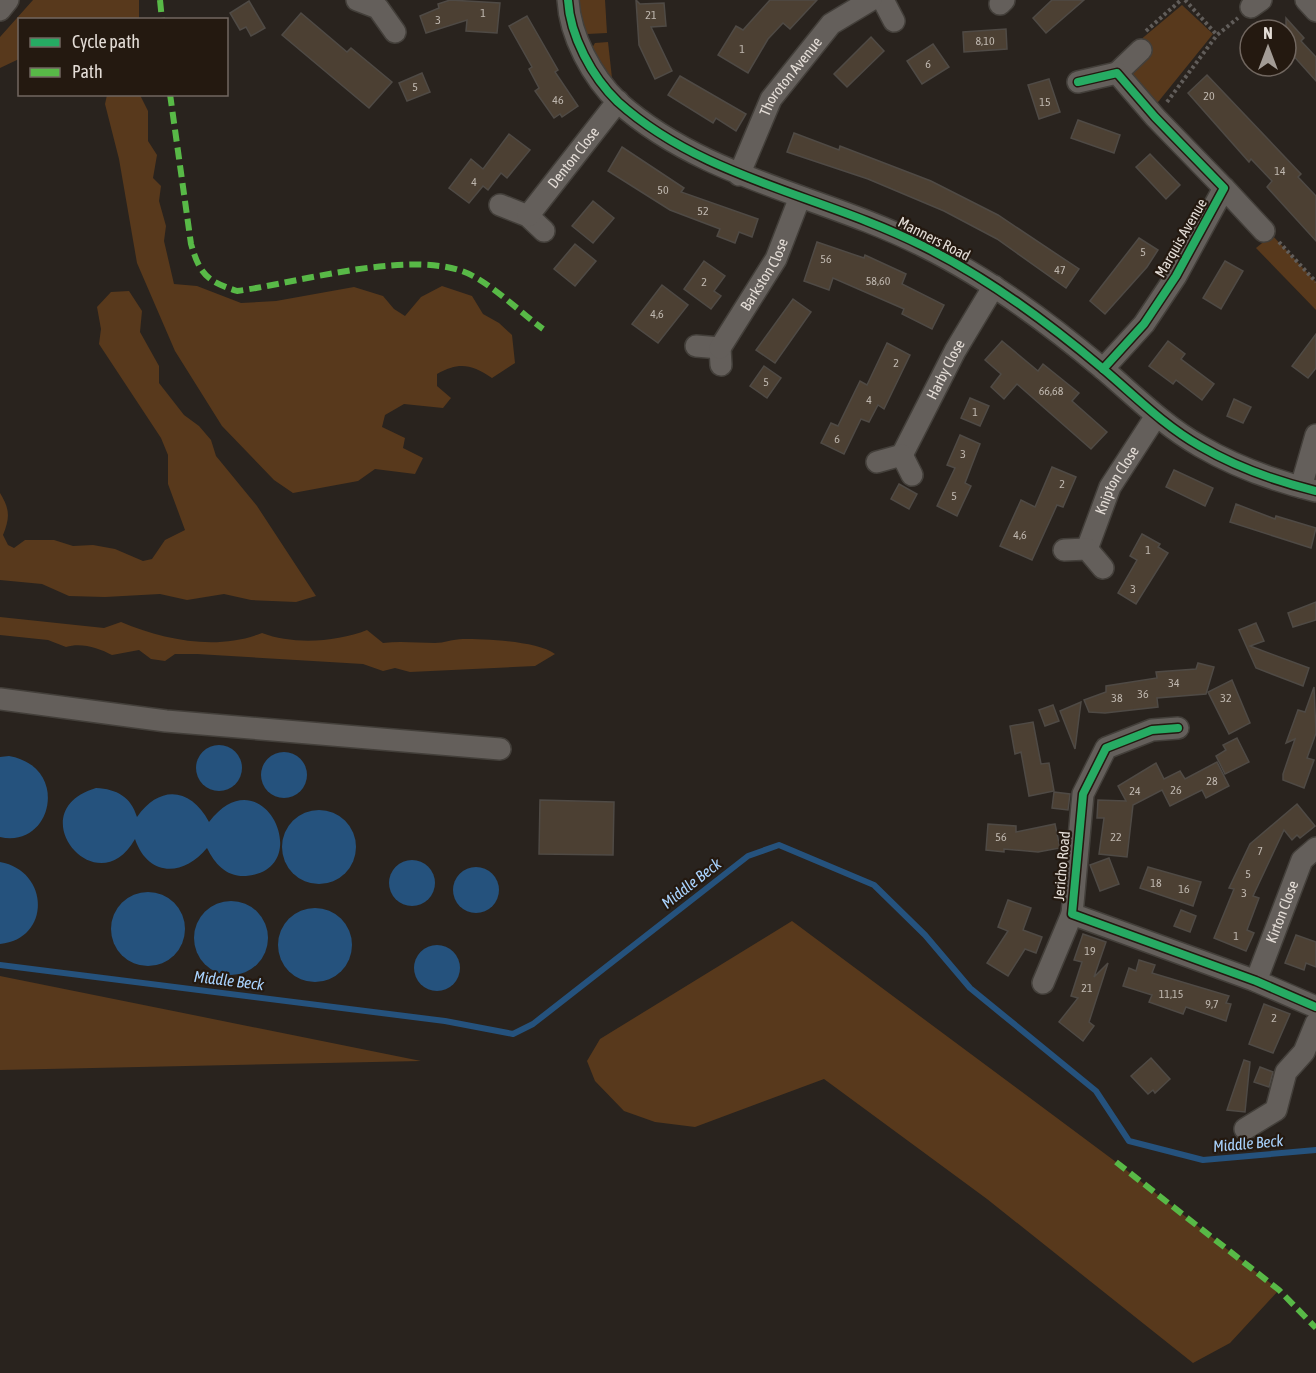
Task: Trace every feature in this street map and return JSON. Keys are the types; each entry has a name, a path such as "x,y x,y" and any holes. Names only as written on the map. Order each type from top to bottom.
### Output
{"street":[{"path":"0,10 8,0"},
{"path":"357,0 383,4 395,32"},
{"name":"Manners Road","path":"568,0 568,11 585,58 618,102 664,135 739,175 864,220 923,246 994,286 1034,313 1156,416 1199,446 1248,470 1308,489"},
{"name":"Thoroton Avenue","path":"739,175 771,99 831,24 871,0"},
{"path":"883,0 894,21"},
{"path":"1306,0 1316,11"},
{"path":"1078,82 1117,73 1141,50"},
{"name":"Marquis Avenue","path":"1103,369 1144,324 1176,276 1224,188 1155,117 1117,73"},
{"name":"Denton Close","path":"528,216 618,102"},
{"path":"1224,188 1264,231"},
{"name":"Barkston Close","path":"696,346 721,357 776,259 800,197"},
{"path":"500,205 528,216 544,231"},
{"name":"Harby Close","path":"902,455 956,351 994,286"},
{"name":"Knipton Close","path":"1087,549 1110,487 1156,416"},
{"path":"1308,489 1316,435"},
{"path":"877,462 902,455 912,475"},
{"path":"1064,550 1087,549 1103,568"},
{"path":"0,699 177,722 500,749"},
{"name":"Jericho Road","path":"1043,983 1072,914 1083,794 1106,748 1152,730 1179,728"},
{"name":"Kirton Close","path":"1256,981 1302,860 1316,848"},
{"name":"Jericho Road","path":"1072,914 1256,981 1316,1007"},
{"path":"1245,1129 1276,1110 1286,1072 1304,1052 1316,1023"}],"path":[{"path":"1185,0 1217,35"},
{"path":"1155,117 1217,35 1256,4"},
{"path":"1264,231 1272,235 1316,282"}],"shaded area":[{"path":"33,0 139,0 139,18 18,18 18,59 0,68 0,37"},
{"path":"578,0 605,0 607,33 587,34 582,27"},
{"path":"1182,5 1213,34 1154,107 1130,72 1139,41"},
{"path":"608,42 612,78 608,79 592,48 595,43"},
{"path":"107,96 140,96 148,111 148,141 157,155 153,178 161,186 159,201 166,226 164,241 174,284 197,286 241,303 276,301 354,287 383,296 394,309 405,316 421,297 442,286 472,296 483,314 499,323 512,335 515,363 492,378 471,367 459,366 445,370 437,374 437,386 451,398 443,408 404,404 385,415 382,427 405,438 403,448 423,458 415,474 375,469 358,481 293,493 274,480 222,426 175,351 137,263 119,159 105,104"},
{"path":"1272,235 1316,282 1316,310 1256,248"},
{"path":"129,291 142,311 140,332 159,366 159,383 184,415 199,426 211,440 216,456 257,506 316,596 296,602 251,600 224,594 187,600 160,594 69,596 42,584 0,580 0,493 8,514 3,535 8,545 14,548 25,540 54,540 73,546 93,545 115,549 143,561 152,559 165,540 185,530 168,484 168,455 161,438 99,344 101,329 97,307 111,292"},
{"path":"0,617 104,628 121,622 155,634 209,642 245,638 262,633 287,639 329,639 367,630 383,643 435,643 463,639 497,640 536,646 555,654 535,666 410,672 395,668 383,671 363,664 197,654 175,654 165,661 151,659 139,650 112,655 90,647 78,645 66,647 48,640 0,635"},
{"path":"792,921 1116,1162 1279,1290 1230,1343 1193,1363 987,1199 824,1079 695,1127 655,1122 624,1111 595,1081 587,1061 600,1039"},
{"path":"0,976 421,1061 0,1070"}],"water":[{"path":"219,745 228,746 236,751 241,759 241,777 236,785 228,790 219,791 210,790 202,785 197,777 196,768 197,759 202,751 210,746"},
{"path":"284,752 293,753 300,759 306,766 306,784 300,791 293,797 284,798 275,797 268,791 262,784 261,775 262,766 268,759 275,753"},
{"path":"9,756 29,763 41,775 47,790 47,805 42,820 32,831 18,837 0,837 0,757"},
{"path":"96,788 122,795 131,804 137,817 146,806 165,795 175,794 193,802 209,822 229,804 247,800 263,807 274,820 280,838 278,855 267,869 246,876 227,872 207,848 198,857 177,868 167,869 157,866 148,861 135,839 119,857 102,863 85,859 72,848 64,832 64,815 74,800"},
{"path":"312,810 326,810 340,816 350,826 356,840 356,854 350,868 340,878 326,884 312,884 298,878 288,868 282,854 282,840 288,826 298,816"},
{"path":"412,860 428,867 435,883 428,899 412,906 396,899 389,883 396,867"},
{"path":"0,862 16,868 28,878 35,891 38,904 36,918 29,930 17,939 0,944"},
{"path":"476,867 492,874 499,890 492,906 476,913 460,906 453,890 460,874"},
{"path":"141,892 155,892 169,898 179,908 185,922 185,936 179,950 169,960 155,966 141,966 127,960 117,950 111,936 111,922 117,908 127,898"},
{"path":"224,901 238,901 252,907 262,917 268,931 268,945 262,959 252,969 238,975 224,975 210,969 200,959 194,945 194,931 200,917 210,907"},
{"path":"308,908 322,908 336,914 346,924 352,938 352,952 346,966 336,976 322,982 308,982 294,976 284,966 278,952 278,938 284,924 294,914"},
{"path":"437,945 453,952 460,968 453,984 437,991 421,984 414,968 421,952"}],"building":[{"path":"450,0 500,3 497,33 466,31 467,20 426,33 420,16 439,8 438,4"},
{"path":"636,0 640,4 664,3 666,26 651,27 672,71 655,79 639,45"},
{"path":"770,0 817,0 790,29 783,23 768,39 748,73 718,55 736,26 743,30"},
{"path":"1052,0 1084,0 1046,33 1033,18"},
{"path":"249,1 265,28 251,36 246,27 240,30 230,13"},
{"path":"301,13 347,52 351,48 392,82 369,108 282,35"},
{"path":"527,16 558,70 555,72 578,106 562,117 560,114 554,118 535,91 539,88 529,69 532,67 509,26"},
{"path":"1006,29 1007,49 964,52 963,32"},
{"path":"1298,31 1304,38 1301,41 1316,57 1316,81 1298,61"},
{"path":"871,37 884,51 847,87 834,74"},
{"path":"933,44 949,67 922,84 907,61"},
{"path":"422,73 430,92 407,101 399,83"},
{"path":"1207,75 1301,174 1298,177 1316,196 1316,241 1267,187 1272,181 1251,159 1249,162 1188,93"},
{"path":"680,76 746,114 736,131 716,118 713,123 668,95"},
{"path":"1049,79 1060,112 1039,119 1028,85"},
{"path":"1078,120 1120,135 1114,153 1071,138"},
{"path":"794,133 839,150 840,146 931,181 998,215 1079,269 1066,288 997,239 944,211 868,179 787,152"},
{"path":"509,134 530,150 507,178 501,173 488,190 483,186 469,203 449,188 471,159 483,169"},
{"path":"622,147 684,188 681,192 758,219 752,237 739,232 735,243 717,236 720,229 670,210 608,171"},
{"path":"1150,154 1180,185 1166,199 1136,167"},
{"path":"593,201 614,218 593,243 572,226"},
{"path":"1139,238 1158,250 1147,267 1105,314 1090,301"},
{"path":"817,242 864,258 865,255 906,274 902,284 944,305 932,329 902,314 904,309 833,278 829,290 804,281"},
{"path":"575,244 596,261 575,286 554,269"},
{"path":"704,261 725,276 714,291 721,296 711,309 684,289"},
{"path":"1225,261 1243,271 1221,309 1203,298"},
{"path":"662,285 688,305 658,343 632,324"},
{"path":"793,299 811,312 775,363 756,350"},
{"path":"1316,334 1316,368 1308,378 1292,366"},
{"path":"1002,341 1038,371 1043,364 1079,393 1072,401 1107,432 1091,449 1017,384 1004,399 991,387 1001,374 985,360"},
{"path":"1168,341 1185,354 1181,359 1214,384 1202,400 1176,380 1173,384 1149,366"},
{"path":"887,343 910,355 884,409 878,405 869,422 861,419 844,454 821,443 831,423 838,426 860,381 867,385"},
{"path":"764,366 781,378 767,398 750,386"},
{"path":"970,398 989,406 980,426 961,418"},
{"path":"1234,399 1251,407 1243,423 1227,416"},
{"path":"960,435 980,444 965,483 971,486 957,516 937,506 955,468 947,465"},
{"path":"1052,467 1076,477 1063,507 1057,505 1032,560 1000,546 1021,500 1035,507"},
{"path":"1174,470 1213,488 1205,506 1166,487"},
{"path":"899,484 917,494 909,509 891,499"},
{"path":"1236,504 1275,519 1276,516 1316,528 1311,548 1230,522"},
{"path":"1142,534 1160,544 1158,547 1168,553 1136,604 1118,593 1137,560 1130,556"},
{"path":"1316,602 1316,620 1293,627 1288,613"},
{"path":"1256,623 1264,641 1250,646 1309,668 1303,686 1256,668 1239,630"},
{"path":"1198,663 1214,667 1206,694 1157,698 1158,707 1105,713 1089,712 1084,700 1106,692 1106,686 1157,678 1156,672 1196,669"},
{"path":"1232,680 1250,723 1229,734 1208,692"},
{"path":"1314,687 1316,733 1307,758 1314,760 1304,788 1283,780 1295,739 1286,743 1298,710 1305,712"},
{"path":"1081,702 1075,749 1060,711"},
{"path":"1053,705 1059,721 1045,726 1039,710"},
{"path":"1033,722 1041,764 1049,763 1054,791 1029,796 1021,752 1015,754 1010,726"},
{"path":"1237,738 1249,762 1225,774 1216,756 1226,750 1223,745"},
{"path":"1217,762 1229,786 1206,798 1202,790 1170,806 1162,790 1133,805 1127,857 1099,854 1104,818 1097,818 1098,800 1126,801 1118,786 1156,763 1164,779 1180,771 1185,779"},
{"path":"1054,792 1070,794 1068,810 1052,808"},
{"path":"540,800 614,802 613,855 539,854"},
{"path":"1297,804 1315,826 1300,838 1297,835 1292,840 1284,830 1253,896 1259,898 1247,930 1254,933 1246,951 1214,938 1234,889 1229,888 1250,844"},
{"path":"988,824 1016,826 1016,832 1055,824 1060,848 1038,852 986,850"},
{"path":"1109,858 1119,884 1100,891 1090,865"},
{"path":"1148,867 1201,882 1193,906 1140,888"},
{"path":"1008,900 1031,908 1023,930 1042,937 1036,953 1025,949 1008,976 987,963 1008,931 998,927"},
{"path":"1181,910 1196,916 1190,932 1174,926"},
{"path":"1083,934 1106,942 1094,977 1108,963 1089,1022 1094,1026 1083,1041 1059,1022 1078,998 1071,996 1082,962 1074,960"},
{"path":"1296,935 1316,942 1316,967 1306,963 1304,970 1285,963"},
{"path":"1139,960 1155,965 1152,973 1229,996 1226,1003 1231,1004 1226,1021 1186,1007 1183,1014 1149,1002 1152,995 1123,986 1129,968 1136,971"},
{"path":"1264,1004 1290,1014 1273,1053 1249,1044"},
{"path":"1151,1058 1170,1079 1155,1093 1153,1090 1148,1094 1131,1076"},
{"path":"1244,1060 1250,1062 1245,1112 1227,1110"},
{"path":"1260,1067 1273,1072 1269,1087 1254,1082"}],"waterway":[{"name":"Middle Beck","path":"0,965 445,1021 513,1034 533,1024 748,856 779,845 874,885 925,935 970,988 1096,1091 1129,1141 1203,1160 1316,1150"}],"marked path":[{"path":"160,0 162,18"},
{"path":"170,96 191,244 202,270 218,284 237,291 391,265 450,268 482,281 543,329"},
{"path":"1116,1162 1279,1290 1316,1328"}],"cycle path":[{"path":"568,0 573,28 591,68 618,102 652,128 688,150 726,168 884,228 971,272 1038,317 1186,438 1242,467 1316,491"},
{"path":"1078,82 1117,73 1155,117 1224,188 1176,276 1144,324 1103,369"},
{"path":"1178,728 1152,730 1106,748 1083,794 1072,914 1256,981 1316,1007"}]}
